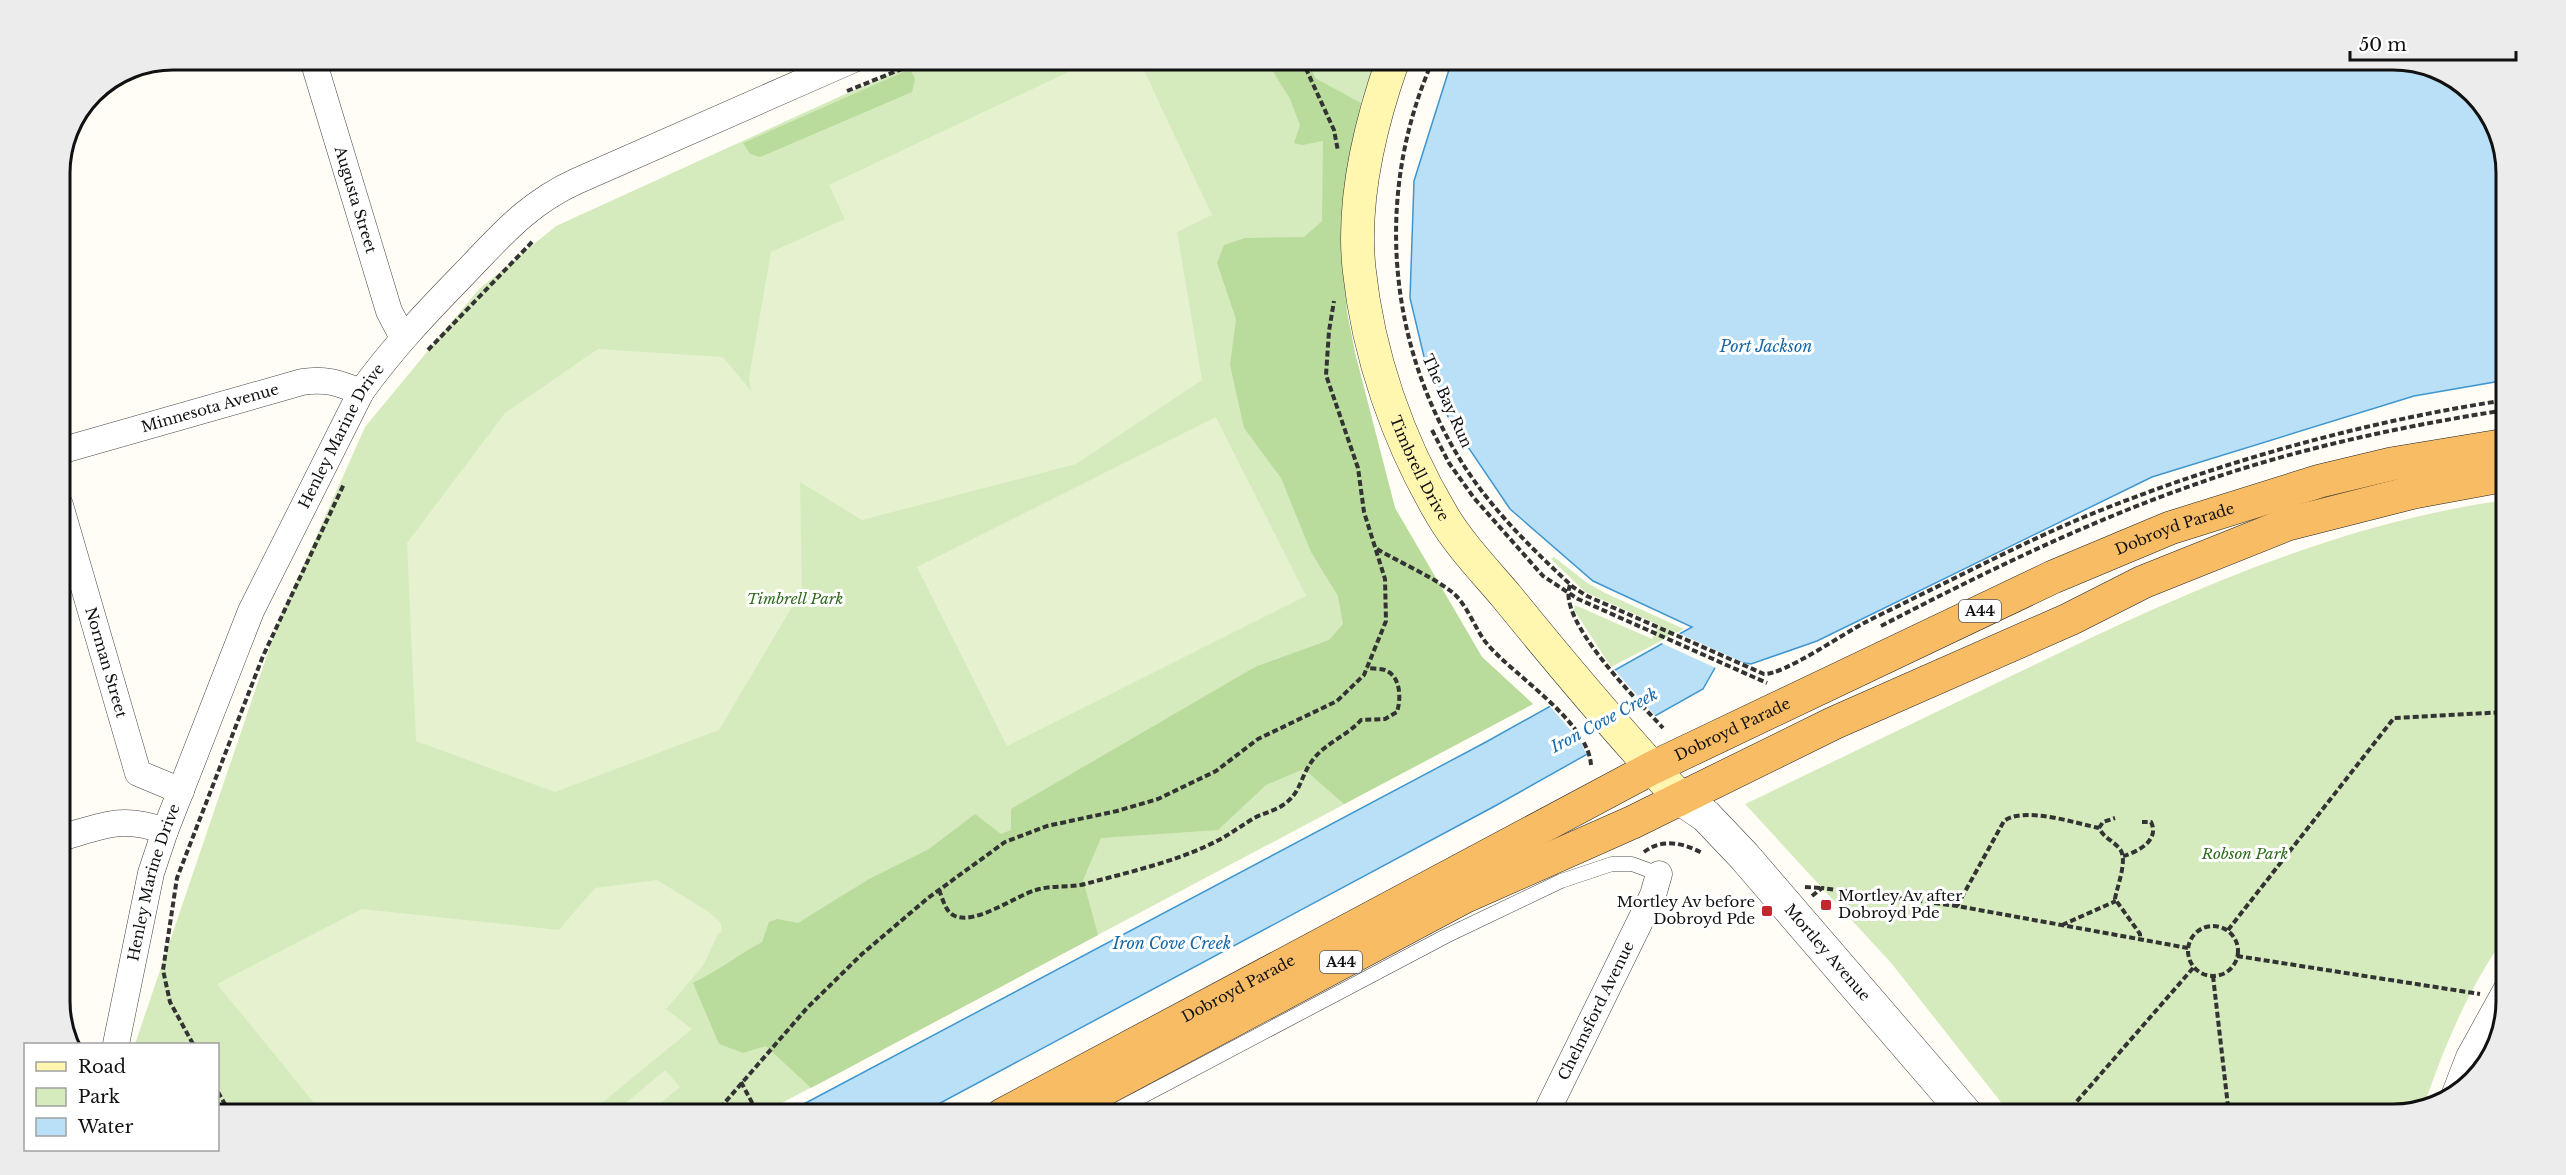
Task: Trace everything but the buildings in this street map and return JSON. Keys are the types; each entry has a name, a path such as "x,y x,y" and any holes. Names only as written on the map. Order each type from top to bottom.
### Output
{"highway":[{"name":"Dobroyd Parade","path":"1020,1105 1642,756 2170,528 2320,481 2391,464 2495,447"},
{"name":"Dobroyd Parade","path":"1075,1105 1464,897 1681,799 1834,723 2070,619 2144,582 2288,524 2414,492 2495,477"}],"main road":[{"name":"Timbrell Drive","path":"1390,70 1380,98 1366,153 1360,214 1359,267 1379,371 1396,423 1443,518 1573,679 1681,799"}],"street":[{"name":"Augusta Street","path":"316,70 389,311 403,338"},
{"name":"Henley Marine Drive","path":"116,1043 151,873 165,831 251,611 361,392 403,338 540,199 662,142 829,70"},
{"name":"Minnesota Avenue","path":"71,448 302,382 320,379 334,381 361,392"},
{"name":"Norman Street","path":"71,543 138,773 182,791"},
{"name":"Mortley Avenue","path":"1681,799 1706,816 1793,912 1958,1105"},
{"path":"71,835 118,822 136,821 165,831"},
{"name":"Chelmsford Avenue","path":"1550,1105 1653,896 1659,874"},
{"path":"2461,1078 2469,1058 2495,1012"}],"lane":[{"path":"1126,1105 1446,936 1561,881 1612,864 1632,864 1659,874"}],"path":[{"path":"844,92 899,70"},
{"path":"1307,70 1334,130 1340,158"},
{"name":"The Bay Run","path":"1429,70 1411,122 1401,160 1396,194 1396,257 1405,323 1425,389 1461,461 1500,513 1570,585 1587,596 1755,670"},
{"path":"421,357 537,237"},
{"path":"722,1105 807,1008 862,954 939,890 1005,842 1047,826 1117,811 1158,799 1216,771 1258,739 1337,700 1364,675 1386,621 1384,579 1364,512 1358,468 1326,375 1329,331 1336,292"},
{"path":"1429,424 1449,462 1474,498 1543,576 1567,592 1655,635 1751,678 1772,683"},
{"path":"192,1043 170,1002 163,970 177,878 263,656 347,478"},
{"path":"1376,549 1454,593 1488,645 1542,694 1583,740 1590,753 1591,765"},
{"path":"1570,585 1567,592 1571,612 1604,663 1663,728"},
{"path":"939,890 947,910 955,916 964,918 980,915 1036,890 1084,884 1161,864 1215,842 1256,817 1286,804 1298,792 1309,765 1318,754 1334,740 1350,733 1360,720 1385,719 1398,712 1401,701 1396,680 1387,670 1367,668"},
{"path":"2228,930 2394,718 2496,713"},
{"path":"1957,906 2004,821 2013,814 2099,828 2123,856 2116,901 2140,934 2140,939"},
{"path":"2099,828 2103,822 2115,818"},
{"path":"2123,856 2135,852 2152,837 2154,828 2151,822 2142,822"},
{"path":"1650,848 1659,844 1682,844 1710,857"},
{"path":"1793,912 1822,888 1957,906 2188,948"},
{"path":"2062,925 2116,901"},
{"path":"2206,926 2221,927 2228,930 2236,942 2237,956 2229,970 2206,975 2194,967 2188,955 2188,948 2194,934 2206,926"},
{"path":"2237,956 2458,992 2496,994"},
{"path":"2075,1105 2194,967"},
{"path":"2213,975 2228,1105"},
{"path":"741,1082 753,1105"}],"green space":[{"name":"Timbrell Park","path":"898,70 1373,70 1361,103 1343,199 1343,267 1347,312 1355,353 1395,508 1482,657 1533,704 778,1105 219,1105 219,1043 135,1043 279,620 365,427 479,289 556,226"},
{"path":"908,70 910,70 915,79 912,92 760,157 750,154 743,143"},
{"path":"1073,70 1144,70 1212,215 1177,232 1202,380 1076,464 862,520 800,482 802,590 719,730 555,792 416,741 407,543 505,413 598,349 723,357 751,391 749,378 771,252 845,219 829,185"},
{"path":"1272,70 1312,70 1315,78 1361,103 1343,199 1343,267 1347,312 1355,353 1395,508 1482,657 1533,704 1344,804 1304,769 1266,785 1218,830 1101,838 1083,880 1098,935 811,1088 766,1046 743,1053 719,1044 693,983 762,942 769,922 777,919 798,923 869,879 929,849 975,814 1001,834 1011,830 1011,809 1255,667 1329,640 1343,624 1338,596 1311,552 1281,478 1244,428 1230,365 1236,319 1217,263 1224,245 1245,238 1304,237 1322,221 1323,141 1302,145 1294,143 1300,125 1290,99"},
{"path":"1216,417 1306,596 1007,746 917,567"},
{"name":"Robson Park","path":"2495,502 2496,950 2459,1018 2426,1098 2392,1105 2003,1105 1892,964 1745,804 2146,612 2204,587 2322,543 2382,525"},
{"path":"1554,557 1586,582 1605,593 1684,629 1611,667 1574,610 1575,605 1652,639 1659,625 1585,592 1551,559"},
{"path":"657,880 709,912 721,923 722,932 718,934 703,966 666,1009 692,1029 599,1105 316,1105 217,984 362,909 559,930 595,888"},
{"path":"665,1070 680,1087 658,1105 623,1105"}],"water":[{"name":"Port Jackson","path":"1449,70 2392,70 2412,72 2444,84 2470,106 2485,128 2494,154 2495,382 2414,396 2152,477 1817,641 1751,664 1720,659 1703,689 1495,806 937,1105 802,1105 1486,742 1692,627 1593,581 1510,509 1449,419 1425,361 1410,298 1414,181"}],"pier":[{"path":"1676,632 1753,667 1721,662 1718,669 1659,642"},
{"path":"1613,668 1657,718 1588,757 1580,741 1548,704"}],"place":[{"name":"Mortley Av after Dobroyd Pde","path":"1826,905"},
{"name":"Mortley Av before Dobroyd Pde","path":"1767,911"}],"water label":[{"name":"Iron Cove Creek","path":"1604,720"},
{"name":"Iron Cove Creek","path":"1172,943"}]}
